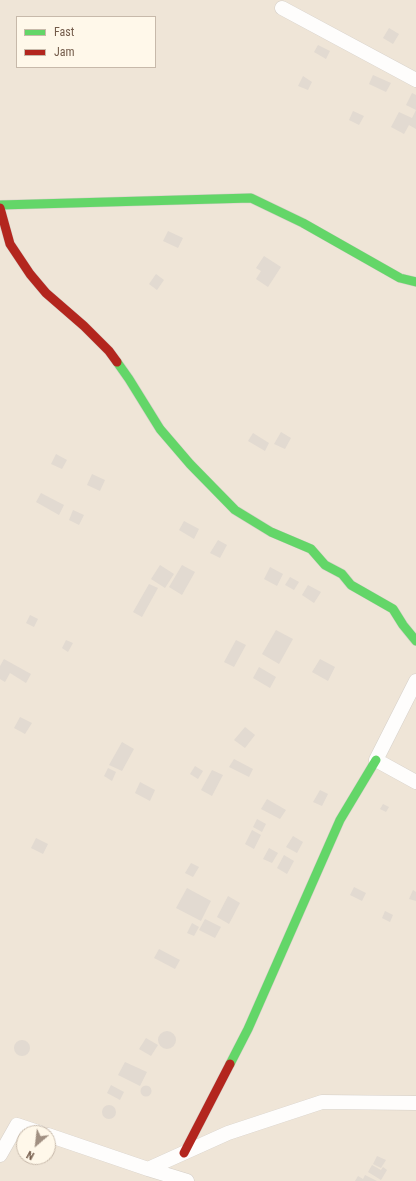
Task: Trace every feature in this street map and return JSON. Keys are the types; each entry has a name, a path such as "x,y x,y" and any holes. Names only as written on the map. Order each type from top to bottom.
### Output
{"street":[{"path":"282,8 416,80"},
{"path":"416,282 400,278 303,223 251,198 0,206 10,244 30,274 46,292 84,326 108,351 129,379 160,429 190,464 235,510 271,532 311,549 325,565 342,574 351,585 394,609 403,625 416,641"},
{"path":"184,1153 248,1029 340,820 376,760 416,680"},
{"path":"376,760 416,782"},
{"path":"148,1169 228,1133 322,1102 416,1103"},
{"path":"0,1155 16,1128"},
{"path":"56,1138 179,1180"}],"shaded area":[{"path":"0,0 416,0 416,1181 0,1181"}],"building":[{"path":"389,28 399,34 393,44 383,38"},
{"path":"318,45 330,51 326,59 314,52"},
{"path":"373,75 391,83 386,92 369,84"},
{"path":"303,76 312,82 308,90 298,86"},
{"path":"412,93 416,95 416,110 406,105"},
{"path":"416,110 416,129 409,125 404,134 391,127 399,112 412,118"},
{"path":"353,111 364,116 359,125 349,120"},
{"path":"168,231 183,238 178,248 163,241"},
{"path":"264,256 281,267 268,287 256,279 261,271 256,268"},
{"path":"156,274 164,280 157,290 149,284"},
{"path":"281,432 291,438 285,449 274,444"},
{"path":"253,433 269,443 265,451 248,441"},
{"path":"56,454 67,460 62,469 51,464"},
{"path":"92,474 105,480 100,491 87,485"},
{"path":"41,493 64,505 59,515 36,502"},
{"path":"73,510 84,515 79,525 69,520"},
{"path":"184,521 199,529 194,539 179,530"},
{"path":"218,540 227,545 220,558 210,553"},
{"path":"160,565 174,574 165,588 151,579"},
{"path":"182,565 195,572 182,595 169,587"},
{"path":"270,567 283,574 277,586 264,579"},
{"path":"290,577 299,582 294,590 285,585"},
{"path":"149,584 158,588 142,617 133,612"},
{"path":"308,585 321,592 314,603 302,595"},
{"path":"30,615 38,619 34,627 26,623"},
{"path":"276,630 293,639 279,664 262,654"},
{"path":"66,640 73,643 68,652 62,648"},
{"path":"236,640 246,645 234,667 224,662"},
{"path":"4,659 31,674 26,683 10,673 5,682 0,679 0,666"},
{"path":"320,659 335,667 328,681 312,672"},
{"path":"259,667 276,677 270,688 253,678"},
{"path":"20,717 32,723 25,734 14,728"},
{"path":"245,727 255,735 245,748 234,740"},
{"path":"122,742 134,749 122,771 109,765"},
{"path":"234,759 253,769 249,777 229,767"},
{"path":"195,766 203,771 198,779 190,774"},
{"path":"108,768 116,772 112,781 104,776"},
{"path":"212,770 223,775 212,796 201,790"},
{"path":"140,782 155,790 150,801 135,793"},
{"path":"320,790 328,794 322,806 313,802"},
{"path":"267,799 286,810 280,819 261,809"},
{"path":"383,804 389,807 386,812 380,809"},
{"path":"257,819 266,824 262,832 253,827"},
{"path":"252,830 261,835 254,849 245,844"},
{"path":"293,836 303,842 297,853 286,847"},
{"path":"36,838 48,844 43,854 31,848"},
{"path":"269,848 278,853 272,863 263,859"},
{"path":"284,855 294,861 287,874 277,868"},
{"path":"191,863 199,867 193,877 185,873"},
{"path":"354,887 366,893 362,901 350,895"},
{"path":"187,888 211,901 201,921 176,908"},
{"path":"413,890 416,892 416,901 409,899"},
{"path":"228,896 240,903 229,924 217,917"},
{"path":"385,911 393,915 390,922 382,918"},
{"path":"205,919 221,927 215,938 199,930"},
{"path":"192,923 199,927 194,936 187,933"},
{"path":"159,949 180,960 175,969 154,958"},
{"path":"163,1031 171,1031 176,1036 174,1047 171,1049 163,1049 158,1044 158,1036"},
{"path":"146,1038 158,1045 151,1056 139,1049"},
{"path":"22,1040 28,1042 30,1048 28,1054 22,1056 16,1054 14,1048 16,1042"},
{"path":"125,1062 147,1072 140,1086 118,1075"},
{"path":"111,1085 124,1092 120,1100 107,1093"},
{"path":"144,1086 148,1086 150,1087 150,1095 144,1096 141,1093 141,1089"},
{"path":"106,1105 112,1105 116,1109 116,1115 112,1119 106,1119 102,1115 102,1109"},
{"path":"377,1156 386,1160 381,1168 373,1164"},
{"path":"372,1165 381,1170 383,1167 387,1170 381,1180 368,1172"},
{"path":"365,1175 377,1181 355,1181 358,1176 363,1179"}],"traffic: fast":[{"path":"0,205 251,198 303,223 400,278 416,282"},
{"path":"117,362 160,429 190,464 235,510 271,532 311,549 325,565 342,574 351,585 393,609 403,625 416,641"},
{"path":"230,1064 248,1029 340,820 376,760"}],"traffic: jam":[{"path":"0,208 10,244 30,274 46,293 84,326 109,351 117,362"},
{"path":"184,1153 230,1064"}]}
